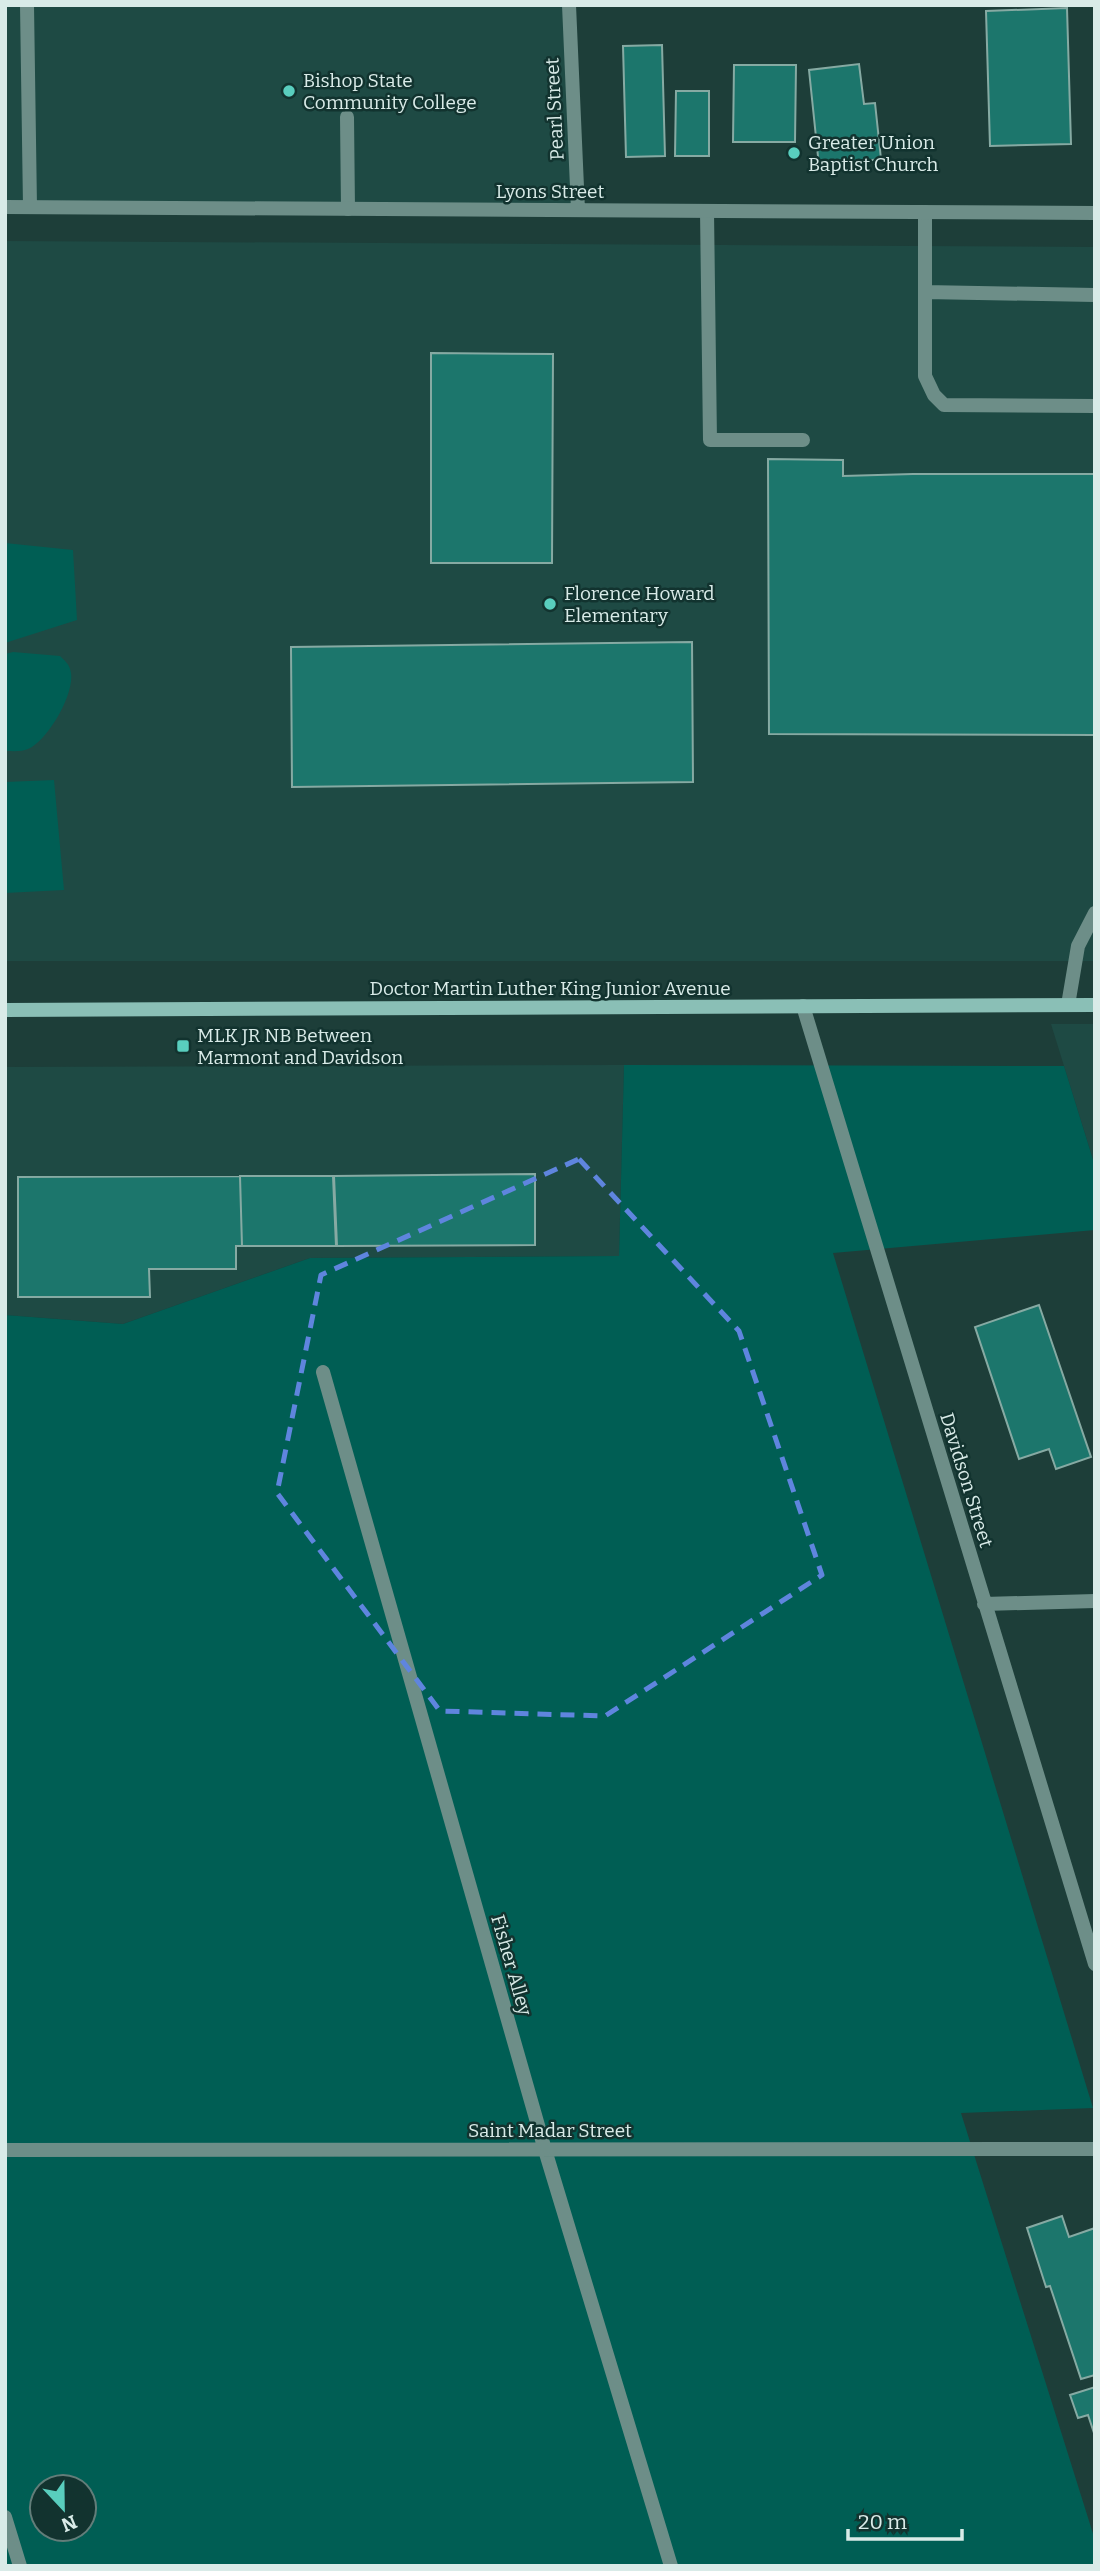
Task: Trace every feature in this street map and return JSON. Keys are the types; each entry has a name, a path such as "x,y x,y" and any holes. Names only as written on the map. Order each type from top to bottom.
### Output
{"main road":[{"name":"Doctor Martin Luther King Junior Avenue","path":"5,1010 1095,1004"}],"street":[{"path":"27,5 30,207"},
{"name":"Pearl Street","path":"569,5 578,211"},
{"path":"347,117 348,209"},
{"name":"Lyons Street","path":"5,207 1095,214"},
{"path":"707,211 710,440 803,440"},
{"path":"925,212 925,376 934,395 944,405 1095,406"},
{"path":"925,292 1095,295"},
{"path":"1069,1005 1078,946 1095,913"},
{"name":"Davidson Street","path":"803,1006 1095,1964"},
{"name":"Fisher Alley","path":"323,1372 545,2150 671,2566"},
{"path":"984,1604 1095,1601"},
{"name":"Saint Madar Street","path":"5,2150 1095,2149"},
{"path":"5,2517 20,2566"}],"highlighted area":[{"path":"579,1159 739,1331 822,1575 605,1716 440,1711 277,1493 321,1275"}],"shaded area":[{"name":"Bishop State Community College","path":"5,5 569,5 578,210 5,207"},
{"name":"Florence Howard Elementary","path":"5,241 1095,247 1095,961 5,961"},
{"path":"1051,1024 1095,1024 1095,1166 1064,1066"},
{"path":"624,1065 619,1256 310,1258 123,1324 5,1315 5,1067"}],"green space":[{"path":"5,543 73,550 77,620 5,643"},
{"path":"13,652 60,656 69,665 71,678 65,702 44,736 26,750 5,751 5,654"},
{"path":"54,780 64,890 5,893 5,782"},
{"path":"624,1065 1064,1066 1095,1166 1095,1230 833,1253 1093,2108 961,2113 1095,2540 1095,2566 5,2566 5,1315 123,1324 310,1258 619,1256"}],"building":[{"path":"1067,8 1071,144 990,146 986,11"},
{"path":"662,45 665,156 626,157 623,46"},
{"path":"859,64 864,104 875,103 881,159 819,166 809,70"},
{"path":"734,65 796,65 795,142 733,142"},
{"path":"676,91 709,91 709,156 675,156"},
{"path":"431,353 553,354 552,563 431,563"},
{"path":"768,459 843,460 843,476 1095,474 1095,735 769,734"},
{"path":"692,642 693,782 292,787 291,647"},
{"path":"535,1174 535,1245 337,1246 334,1176"},
{"path":"240,1176 333,1176 336,1246 242,1246"},
{"path":"240,1176 242,1246 236,1246 236,1269 149,1269 150,1297 18,1297 18,1177"},
{"path":"1039,1305 1091,1457 1056,1469 1049,1449 1019,1459 975,1327"},
{"path":"1062,2216 1069,2237 1095,2228 1095,2375 1081,2379 1050,2286 1046,2287 1027,2228"},
{"path":"1095,2387 1095,2436 1088,2415 1078,2418 1070,2395"}],"place":[{"name":"Bishop State Community College","path":"289,91"},
{"name":"Greater Union Baptist Church","path":"794,153"},
{"name":"Florence Howard Elementary","path":"550,604"},
{"name":"MLK JR NB Between Marmont and Davidson","path":"183,1046"}]}
